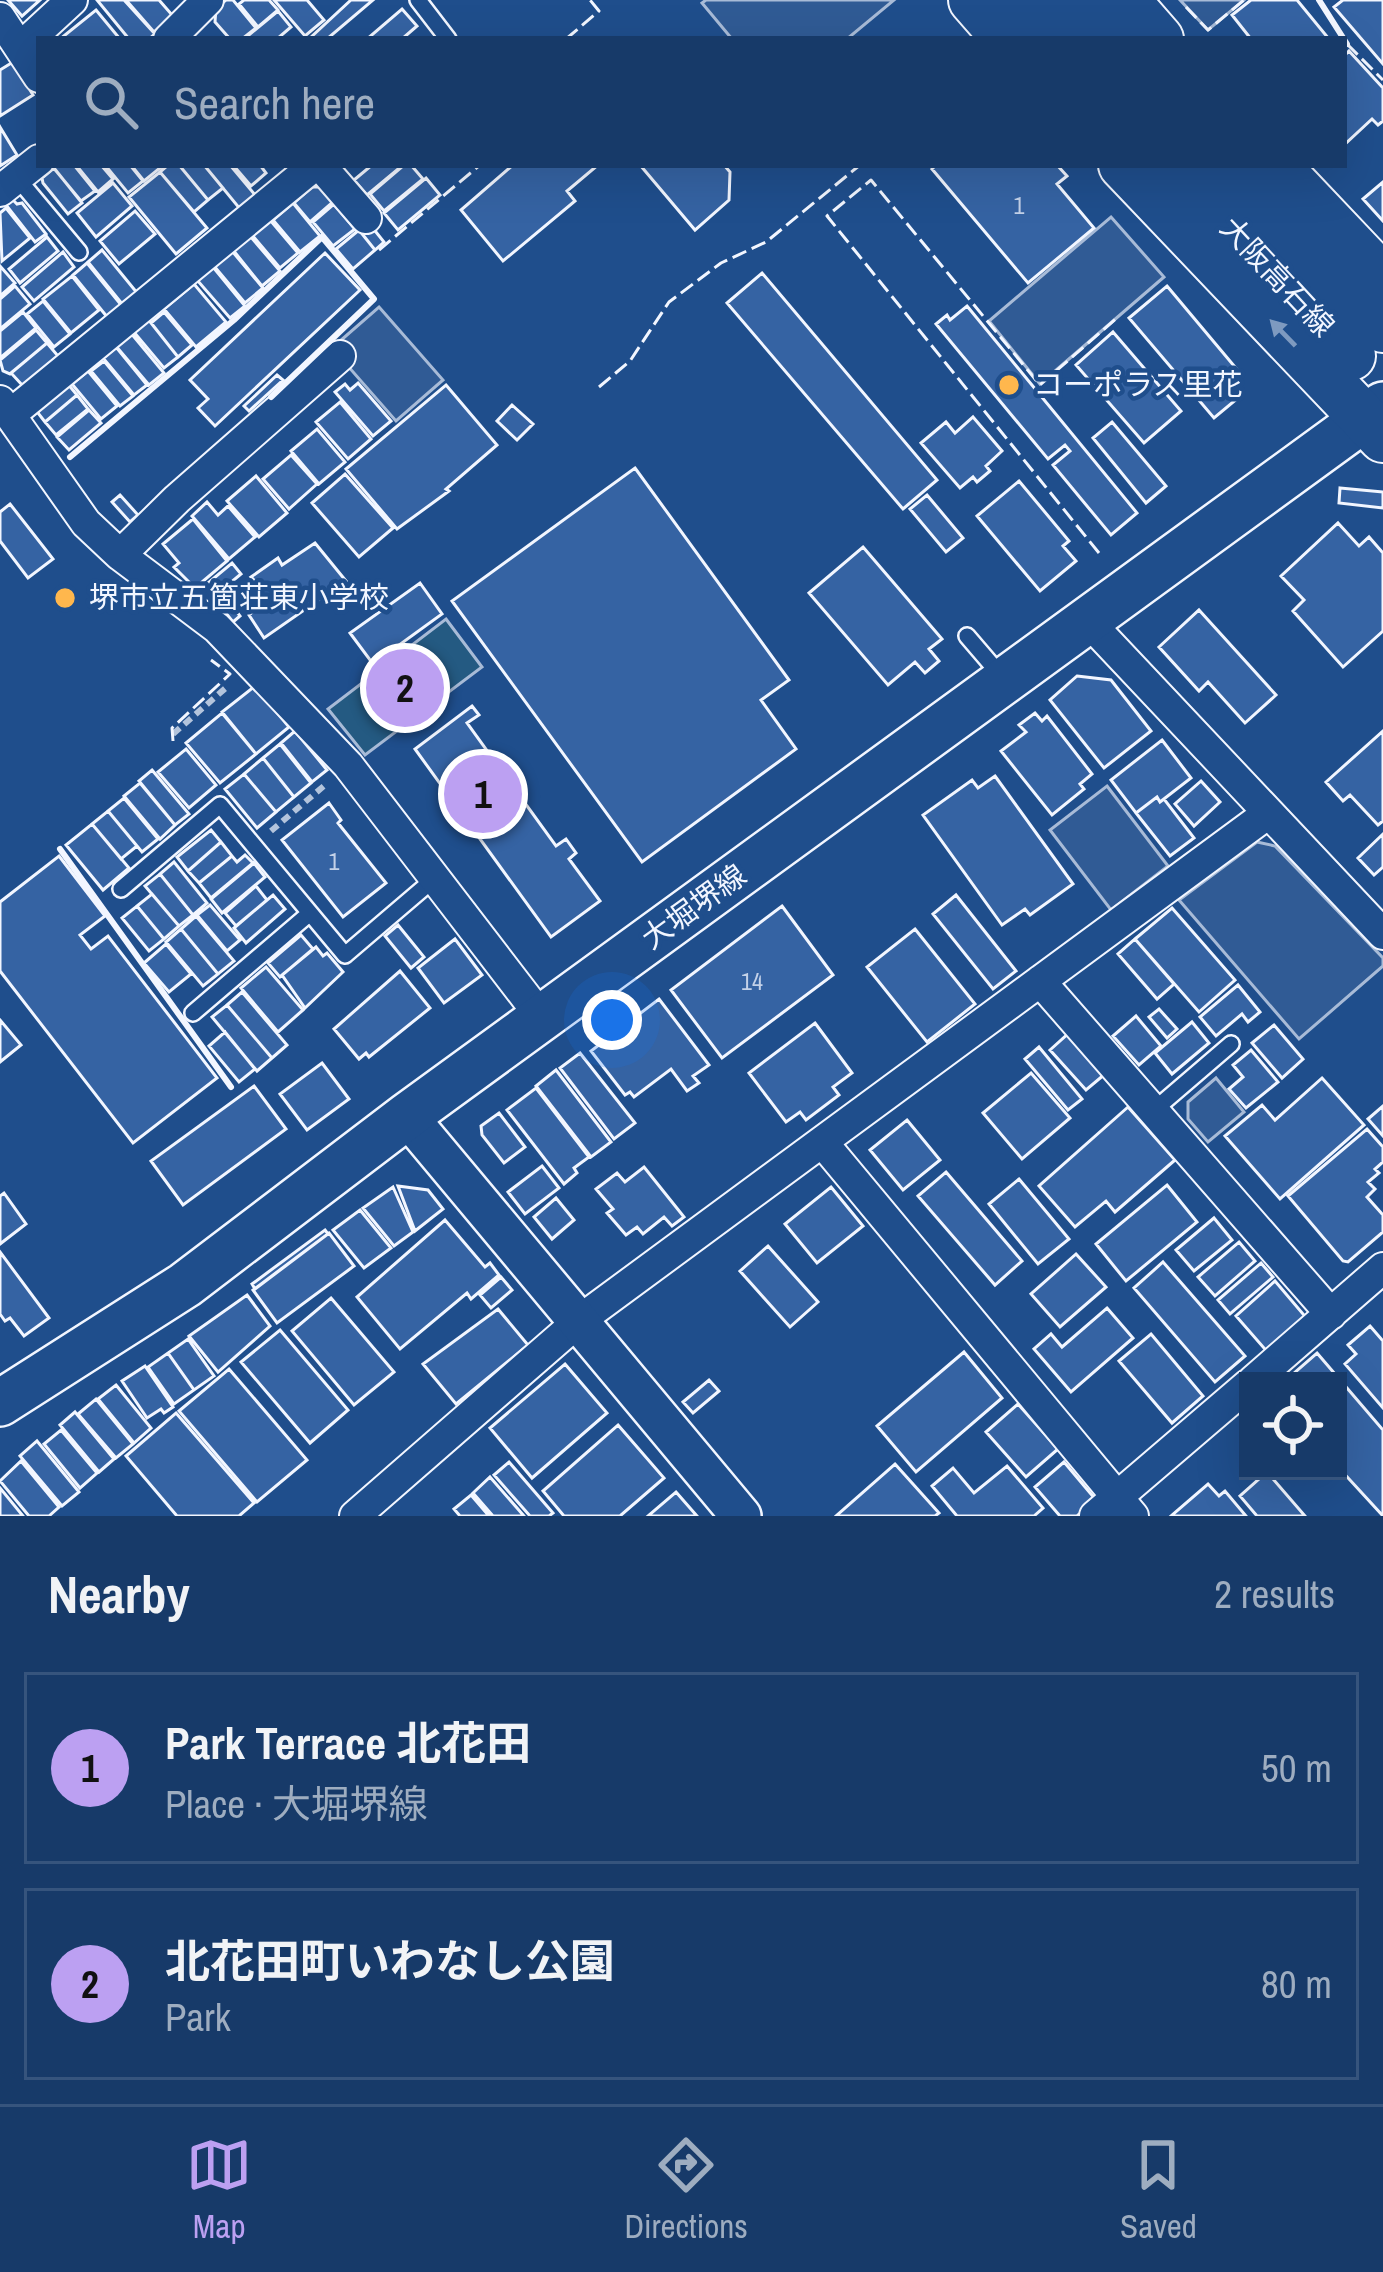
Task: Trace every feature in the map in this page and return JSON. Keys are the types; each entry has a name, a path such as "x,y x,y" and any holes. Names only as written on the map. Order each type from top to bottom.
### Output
{"main road":[{"path":"973,0 1004,36"},
{"path":"1020,0 1052,36"},
{"path":"1075,0 1108,36"},
{"path":"1125,0 1157,36"},
{"path":"1126,168 1378,412"},
{"name":"大阪高石線","path":"1174,168 1378,412"},
{"name":"大阪高石線","path":"1231,168 1383,328"},
{"path":"1278,168 1383,279"},
{"name":"大堀堺線","path":"0,1402 185,1285 407,1116 1086,619 1378,412"}],"street":[{"path":"21,47 72,0"},
{"path":"0,18 36,71"},
{"path":"313,168 6,408 86,524 218,628 348,765 542,1018"},
{"path":"320,168 366,218"},
{"path":"120,555 268,427 340,356"},
{"path":"1086,619 1383,934"},
{"path":"355,1516 580,1320 1267,814"},
{"path":"1040,981 1331,1314"},
{"path":"407,1116 738,1515"},
{"path":"823,1143 1115,1510 1239,1393"},
{"path":"1263,1372 1383,1268"}],"lane":[{"path":"418,0 446,36"},
{"path":"19,177 79,252"},
{"path":"967,636 1005,680"},
{"path":"122,890 220,805 345,955 434,879"},
{"path":"193,1013 310,913"},
{"path":"1153,1111 1231,1044"}],"path":[{"path":"172,734 254,664"},
{"path":"255,845 348,765"}],"shaded area":[{"path":"894,0 851,36 730,36 702,3"},
{"path":"1180,0 1244,0 1208,30"},
{"path":"1111,217 1164,277 1040,384 989,321"},
{"path":"379,307 443,380 396,421 332,348"},
{"path":"446,619 482,667 365,755 328,709"},
{"path":"1107,786 1168,866 1111,910 1050,830"},
{"path":"1257,842 1275,846 1383,958 1383,966 1299,1039 1179,900"},
{"path":"1216,1078 1244,1112 1208,1142 1188,1119 1188,1102"}],"building":[{"path":"8,0 40,0 22,16"},
{"path":"97,0 124,0 155,34 127,36"},
{"path":"126,0 159,0 173,16 154,32"},
{"path":"233,0 256,28 246,36 227,36 215,22 216,8"},
{"path":"269,0 278,10 258,27 239,4"},
{"path":"274,0 307,0 324,20 305,36"},
{"path":"351,0 373,0 331,36 312,36"},
{"path":"1251,0 1297,0 1327,36 1249,36 1232,15"},
{"path":"1343,0 1383,0 1383,64 1334,7"},
{"path":"402,9 417,26 405,36 370,36"},
{"path":"96,10 118,36 64,36"},
{"path":"278,11 291,27 280,36 248,36"},
{"path":"1347,53 1383,88 1383,121 1378,125 1372,119 1347,142"},
{"path":"13,62 33,95 0,116 0,70"},
{"path":"0,127 17,155 0,166"},
{"path":"54,168 76,168 95,191 81,201"},
{"path":"54,168 82,203 68,214 43,183 42,178"},
{"path":"78,168 104,168 113,179 98,192"},
{"path":"107,168 132,168 143,181 128,193"},
{"path":"133,168 160,168 144,181"},
{"path":"181,168 208,200 194,212 160,172"},
{"path":"181,168 206,168 223,188 208,200"},
{"path":"206,168 233,168 256,196 240,209"},
{"path":"236,168 262,168 266,173 251,186"},
{"path":"368,168 399,168 367,195 354,180"},
{"path":"400,168 414,168 423,179 384,211 370,194"},
{"path":"510,168 594,168 567,191 575,201 503,261 461,210"},
{"path":"643,168 727,168 730,172 729,200 695,230"},
{"path":"1060,168 1067,176 1057,184 1094,228 1028,283 932,169"},
{"path":"160,172 207,228 176,254 129,197"},
{"path":"426,178 440,195 398,230 384,213"},
{"path":"1383,182 1383,221 1363,199"},
{"path":"113,183 132,206 96,237 77,213"},
{"path":"312,187 321,187 333,202 310,222 294,203"},
{"path":"13,200 22,203 46,234 35,242 6,205"},
{"path":"293,203 320,236 300,252 273,220"},
{"path":"334,204 355,229 333,246 313,222"},
{"path":"6,208 30,238 2,261 0,213"},
{"path":"135,211 155,234 119,264 100,241"},
{"path":"270,220 298,253 280,268 252,235"},
{"path":"368,222 384,242 375,250 359,230"},
{"path":"359,230 375,250 353,269 336,249"},
{"path":"250,236 280,271 262,286 233,250"},
{"path":"47,237 58,251 20,283 9,269"},
{"path":"102,250 138,294 123,305 88,262"},
{"path":"232,251 263,288 245,303 214,266"},
{"path":"63,252 74,267 34,301 22,287"},
{"path":"325,253 360,290 215,426 198,408 208,399 190,380"},
{"path":"87,263 122,306 108,318 73,275"},
{"path":"0,266 15,283 0,296"},
{"path":"213,267 245,306 230,318 197,280"},
{"path":"762,273 937,480 903,509 727,303"},
{"path":"72,276 99,310 71,333 43,299"},
{"path":"194,284 226,322 196,347 164,309"},
{"path":"15,286 30,304 0,329 0,299"},
{"path":"1167,286 1240,373 1238,398 1214,418 1129,318"},
{"path":"43,301 70,334 54,347 27,314"},
{"name":"コーポラス里花","path":"967,306 1137,513 1111,535 1053,465 1070,451 1065,445 1048,459 936,324"},
{"path":"23,312 36,328 0,358 0,331"},
{"path":"164,312 192,345 178,357 151,323"},
{"path":"148,319 178,357 164,368 133,331"},
{"path":"36,330 47,343 10,374 3,371 0,360"},
{"path":"130,332 164,373 149,385 115,345"},
{"path":"1113,332 1181,411 1144,443 1076,365"},
{"path":"47,343 58,356 23,386 11,373"},
{"path":"116,347 147,385 134,395 103,358"},
{"path":"104,361 133,396 120,406 91,371"},
{"path":"88,371 117,406 101,419 72,384"},
{"path":"277,375 283,380 249,411 244,406"},
{"path":"67,383 77,395 45,422 38,413 40,406"},
{"path":"358,383 391,421 373,436 335,392 345,384 350,390"},
{"path":"446,385 497,445 446,489 449,491 397,529 346,469"},
{"path":"77,395 88,409 56,435 45,422"},
{"path":"340,402 371,439 348,459 316,422"},
{"path":"512,405 533,424 517,440 497,421"},
{"path":"89,410 101,423 69,450 57,437"},
{"path":"973,417 1002,451 986,466 990,471 960,488 921,443 946,422 955,433"},
{"path":"1112,422 1166,486 1146,503 1093,438"},
{"path":"317,429 345,462 319,484 291,451"},
{"path":"291,455 317,484 289,509 263,479"},
{"path":"635,468 789,680 761,700 796,749 642,862 452,601"},
{"path":"345,474 393,528 359,557 312,503"},
{"path":"256,476 287,513 259,537 227,501"},
{"path":"1019,481 1069,541 1063,546 1076,561 1040,591 977,516"},
{"path":"1340,488 1383,492 1383,508 1339,503"},
{"path":"120,495 138,515 130,522 112,502"},
{"path":"927,495 963,538 946,552 910,509"},
{"path":"207,502 218,515 228,506 255,537 229,559 192,516"},
{"path":"10,504 53,559 28,578 0,541 0,512"},
{"path":"193,519 227,561 195,588 174,567 179,563 163,544"},
{"path":"1338,523 1359,546 1369,537 1383,553 1383,631 1343,667 1293,611 1304,600 1281,576"},
{"path":"315,543 346,581 264,638 249,615 257,608 244,589 255,581 251,577 278,558 282,565"},
{"path":"863,547 942,639 929,649 939,661 925,673 915,662 888,685 809,593"},
{"path":"232,563 241,574 217,594 208,583"},
{"path":"420,583 442,614 373,664 350,633"},
{"path":"225,596 240,616 233,622 217,602"},
{"path":"1199,610 1276,695 1245,723 1208,682 1199,691 1159,647"},
{"path":"1077,676 1111,680 1151,731 1104,768 1050,700"},
{"path":"255,686 289,727 256,754 222,712"},
{"path":"472,706 479,715 467,723 556,846 566,839 576,853 569,859 600,901 551,937 415,749"},
{"path":"222,713 256,754 220,783 186,743"},
{"path":"1035,713 1042,721 1047,716 1092,774 1080,784 1084,789 1052,815 1001,751 1026,732 1019,725"},
{"path":"295,731 327,770 312,782 281,743"},
{"path":"1383,731 1383,821 1378,825 1350,795 1343,801 1326,782"},
{"path":"1162,740 1191,778 1160,802 1157,797 1136,813 1111,780"},
{"path":"280,744 311,783 294,797 263,758"},
{"path":"186,749 216,785 189,808 158,772"},
{"path":"263,758 294,797 276,812 244,774"},
{"path":"152,770 189,814 175,825 139,781"},
{"path":"244,774 276,812 257,828 225,789"},
{"path":"995,776 1073,884 1030,915 1025,909 1002,925 923,815 972,780 978,788"},
{"path":"1201,781 1220,802 1194,826 1175,804"},
{"path":"140,783 175,825 160,839 124,796"},
{"path":"1157,797 1160,802 1164,799 1194,838 1170,856 1136,813"},
{"path":"124,798 158,839 142,852 108,811"},
{"path":"329,803 341,820 338,823 386,883 343,917 282,840"},
{"path":"108,811 137,846 121,859 92,824"},
{"path":"92,824 129,868 103,890 66,845"},
{"path":"211,830 221,842 188,871 177,857"},
{"path":"1383,834 1383,867 1374,875 1358,858"},
{"path":"221,842 232,856 199,883 188,871"},
{"path":"245,855 253,863 211,898 199,883 232,856 237,862"},
{"path":"59,856 105,916 80,935 91,949 108,936 217,1078 133,1143 0,971 0,902"},
{"path":"174,862 207,903 193,915 160,874"},
{"path":"254,863 265,877 222,913 211,899"},
{"path":"160,874 193,915 179,926 145,886"},
{"path":"256,886 267,900 236,926 225,913"},
{"path":"152,894 179,926 164,939 137,906"},
{"path":"273,895 285,909 246,943 234,928"},
{"path":"956,895 1016,971 993,989 933,914"},
{"path":"210,905 240,940 227,951 197,915"},
{"path":"137,906 164,939 149,951 122,918"},
{"path":"782,906 833,975 722,1058 671,990"},
{"path":"1172,908 1235,980 1199,1012 1135,939"},
{"path":"196,916 234,961 218,974 181,929"},
{"path":"398,925 424,957 411,968 385,936"},
{"path":"181,929 218,974 203,986 166,942"},
{"path":"915,929 975,1004 927,1042 867,967"},
{"path":"301,935 313,949 280,977 268,963"},
{"path":"455,939 482,975 444,1003 418,968"},
{"path":"1135,939 1174,984 1157,999 1118,954"},
{"path":"166,944 191,974 169,992 144,963"},
{"path":"316,947 343,972 305,1008 282,975"},
{"path":"266,967 303,1010 278,1032 241,988"},
{"path":"400,971 430,1008 369,1057 366,1053 359,1059 334,1029"},
{"path":"1238,985 1260,1012 1248,1022 1242,1014 1216,1036 1200,1017"},
{"path":"242,992 287,1045 272,1058 227,1005"},
{"path":"659,999 709,1065 693,1076 699,1083 687,1091 671,1069 634,1097 630,1092 625,1095 591,1051"},
{"path":"227,1005 272,1058 257,1071 212,1017"},
{"path":"1159,1009 1177,1029 1167,1038 1149,1017"},
{"path":"1136,1016 1161,1046 1139,1065 1113,1036"},
{"path":"0,1020 21,1045 0,1062"},
{"path":"1192,1022 1209,1043 1172,1074 1155,1053"},
{"path":"815,1023 852,1073 833,1087 839,1095 806,1120 800,1112 786,1122 749,1073"},
{"path":"1274,1025 1303,1059 1282,1078 1252,1043"},
{"path":"225,1032 255,1069 239,1082 209,1046"},
{"path":"1069,1033 1105,1074 1086,1090 1050,1050"},
{"path":"1039,1047 1082,1099 1068,1110 1025,1059"},
{"path":"1251,1050 1278,1082 1246,1108 1229,1089 1243,1077 1233,1065"},
{"path":"580,1053 635,1123 614,1139 560,1068"},
{"path":"322,1063 349,1099 307,1130 280,1094"},
{"path":"556,1070 611,1142 591,1157 536,1086"},
{"path":"1031,1073 1070,1118 1022,1159 983,1113"},
{"path":"1322,1078 1364,1125 1280,1199 1225,1136 1262,1105 1275,1120"},
{"path":"254,1086 286,1129 183,1205 151,1161"},
{"path":"536,1088 589,1157 564,1184 507,1110"},
{"path":"1383,1106 1383,1136 1368,1119"},
{"path":"1128,1107 1175,1160 1115,1212 1106,1201 1075,1227 1039,1186"},
{"path":"499,1113 525,1147 504,1163 482,1135 481,1126"},
{"path":"907,1120 940,1160 903,1190 870,1150"},
{"path":"1367,1129 1383,1147 1383,1162 1375,1169 1379,1173 1368,1182 1375,1189 1367,1197 1383,1215 1383,1232 1348,1262 1288,1196"},
{"path":"542,1166 559,1188 525,1214 508,1192"},
{"path":"644,1167 684,1217 672,1226 664,1217 643,1234 637,1227 626,1235 607,1213 613,1209 596,1189 617,1173 625,1182"},
{"path":"946,1172 1022,1261 995,1285 918,1196"},
{"path":"1019,1179 1069,1239 1038,1264 989,1204"},
{"path":"1167,1185 1197,1222 1126,1281 1096,1244"},
{"path":"398,1186 428,1190 443,1209 415,1231"},
{"path":"393,1187 413,1232 394,1246 363,1208"},
{"path":"831,1187 863,1226 817,1263 785,1224"},
{"path":"4,1193 26,1224 0,1244 0,1196"},
{"path":"556,1198 574,1220 552,1239 534,1217"},
{"path":"360,1210 391,1248 364,1268 333,1230"},
{"path":"1214,1218 1232,1240 1194,1271 1176,1250"},
{"path":"445,1220 485,1267 490,1263 499,1275 471,1299 467,1293 400,1349 357,1297"},
{"path":"325,1230 328,1234 255,1289 252,1284"},
{"path":"329,1233 354,1266 277,1323 253,1290"},
{"path":"1239,1242 1255,1261 1215,1296 1198,1277"},
{"path":"768,1246 818,1302 790,1327 740,1271"},
{"path":"0,1252 49,1318 24,1336 10,1318 5,1321 0,1314"},
{"path":"1076,1254 1106,1287 1060,1327 1031,1294"},
{"path":"1163,1262 1245,1356 1215,1382 1134,1288"},
{"path":"1261,1263 1273,1277 1230,1314 1218,1300"},
{"path":"501,1277 512,1290 491,1308 480,1295"},
{"path":"1275,1281 1309,1321 1270,1355 1236,1316"},
{"path":"247,1295 270,1326 218,1372 189,1336"},
{"path":"331,1298 394,1372 354,1405 292,1331"},
{"path":"1107,1308 1133,1338 1071,1392 1034,1349 1051,1334 1062,1347"},
{"path":"498,1309 528,1345 456,1404 423,1364"},
{"path":"1370,1326 1383,1341 1383,1408 1345,1364 1356,1354 1348,1345"},
{"path":"280,1330 348,1410 310,1443 241,1362"},
{"path":"1151,1334 1203,1396 1172,1423 1119,1361"},
{"path":"188,1339 214,1376 194,1390 168,1353"},
{"path":"964,1352 1002,1398 916,1472 877,1426"},
{"path":"168,1353 194,1390 174,1404 148,1367"},
{"path":"1317,1353 1333,1372 1295,1372"},
{"path":"565,1364 607,1413 532,1478 490,1428"},
{"path":"145,1366 173,1407 147,1418 122,1381"},
{"path":"229,1369 307,1460 257,1502 179,1411"},
{"path":"709,1380 719,1391 693,1413 683,1402"},
{"path":"116,1385 151,1428 134,1443 98,1399"},
{"path":"1347,1388 1383,1430 1383,1516 1347,1477"},
{"path":"96,1399 133,1444 116,1458 78,1414"},
{"path":"1018,1404 1058,1449 1026,1477 986,1432"},
{"path":"75,1412 114,1459 99,1472 60,1425"},
{"path":"176,1413 254,1503 239,1516 177,1516 126,1456"},
{"path":"618,1425 664,1478 620,1516 564,1516 543,1491"},
{"path":"61,1430 97,1473 80,1488 44,1444"},
{"path":"37,1441 79,1492 62,1506 20,1456"},
{"path":"21,1461 59,1507 49,1516 29,1516 0,1481"},
{"path":"509,1462 553,1513 530,1516 494,1475"},
{"path":"1064,1462 1096,1500 1077,1516 1060,1516 1035,1487"},
{"path":"895,1464 939,1513 836,1516"},
{"path":"1007,1466 1043,1508 1034,1516 957,1516 932,1486 953,1468 974,1493"},
{"path":"490,1477 524,1516 493,1516 473,1493"},
{"path":"1258,1480 1274,1480 1305,1516 1257,1516 1240,1496"},
{"path":"1208,1484 1219,1496 1225,1491 1246,1516 1171,1516"},
{"path":"0,1488 23,1516 0,1516"},
{"path":"676,1492 697,1516 648,1516"},
{"path":"471,1495 489,1516 460,1516 454,1509"}],"fence":[{"path":"570,36 599,11 590,0"},
{"path":"1186,7 1208,30 1244,0"},
{"path":"1347,44 1383,80"},
{"path":"379,250 476,168"},
{"path":"599,387 630,361 669,302 721,263 766,242 856,168"},
{"path":"1099,553 827,216 871,180 1040,385 1118,317"},
{"path":"173,741 172,728 230,674 211,660"}],"wall":[{"path":"1319,0 1342,36"},
{"path":"70,457 234,320 322,237 374,299 271,397"},
{"path":"60,849 231,1087"}],"place":[{"name":"コーポラス里花","path":"1009,385"},
{"name":"堺市立五箇荘東小学校","path":"65,598"},
{"name":"北花田町いわなし公園","path":"405,688"},
{"name":"Park Terrace 北花田","path":"483,794"}]}
